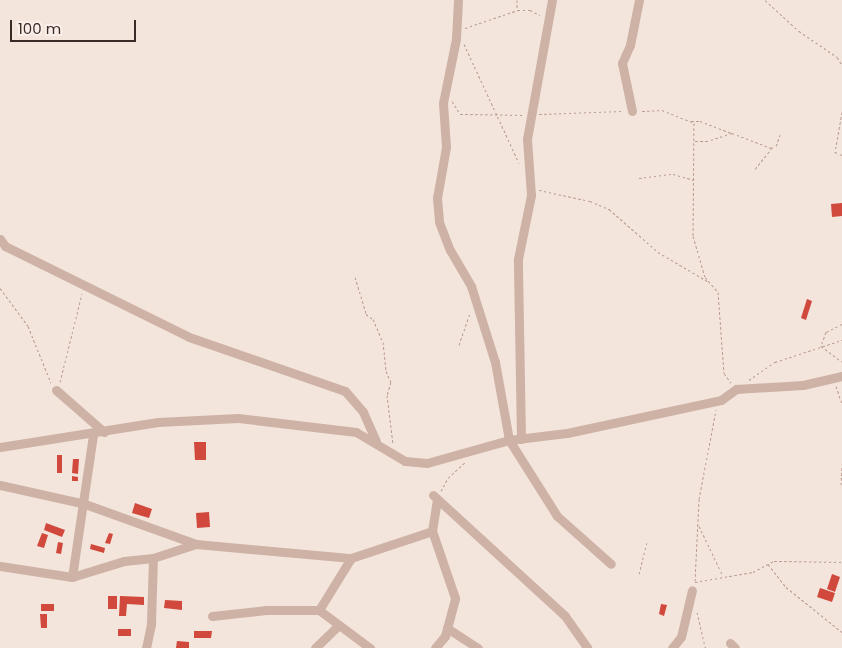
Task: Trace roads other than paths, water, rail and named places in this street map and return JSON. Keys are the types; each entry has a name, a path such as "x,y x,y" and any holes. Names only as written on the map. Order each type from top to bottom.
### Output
{"street":[{"path":"458,0 457,28 442,113 446,147 436,198 439,222 450,250 471,286 495,362 509,440 557,516 611,564"},
{"path":"521,439 518,259 530,188 527,139 552,0"},
{"path":"632,111 622,63 630,44 639,0"},
{"path":"0,239 5,246 188,337 345,391 363,412 376,441"},
{"path":"0,447 92,434 158,422 238,418 343,429 376,441 405,461 427,463 509,440 567,433 721,400 736,389 803,385 838,377"},
{"path":"56,390 104,432"},
{"path":"72,576 85,504 92,434"},
{"path":"0,484 85,504 196,544 351,558 432,531"},
{"path":"435,648 447,628 455,598 432,531 437,496 565,616 587,648"},
{"path":"0,566 72,576 124,561 153,558 196,544"},
{"path":"146,648 150,624 153,558"},
{"path":"319,610 351,558"},
{"path":"672,648 682,637 694,586"},
{"path":"212,616 266,610 319,610 370,648"},
{"path":"315,648 339,624"},
{"path":"447,628 478,648"}]}
